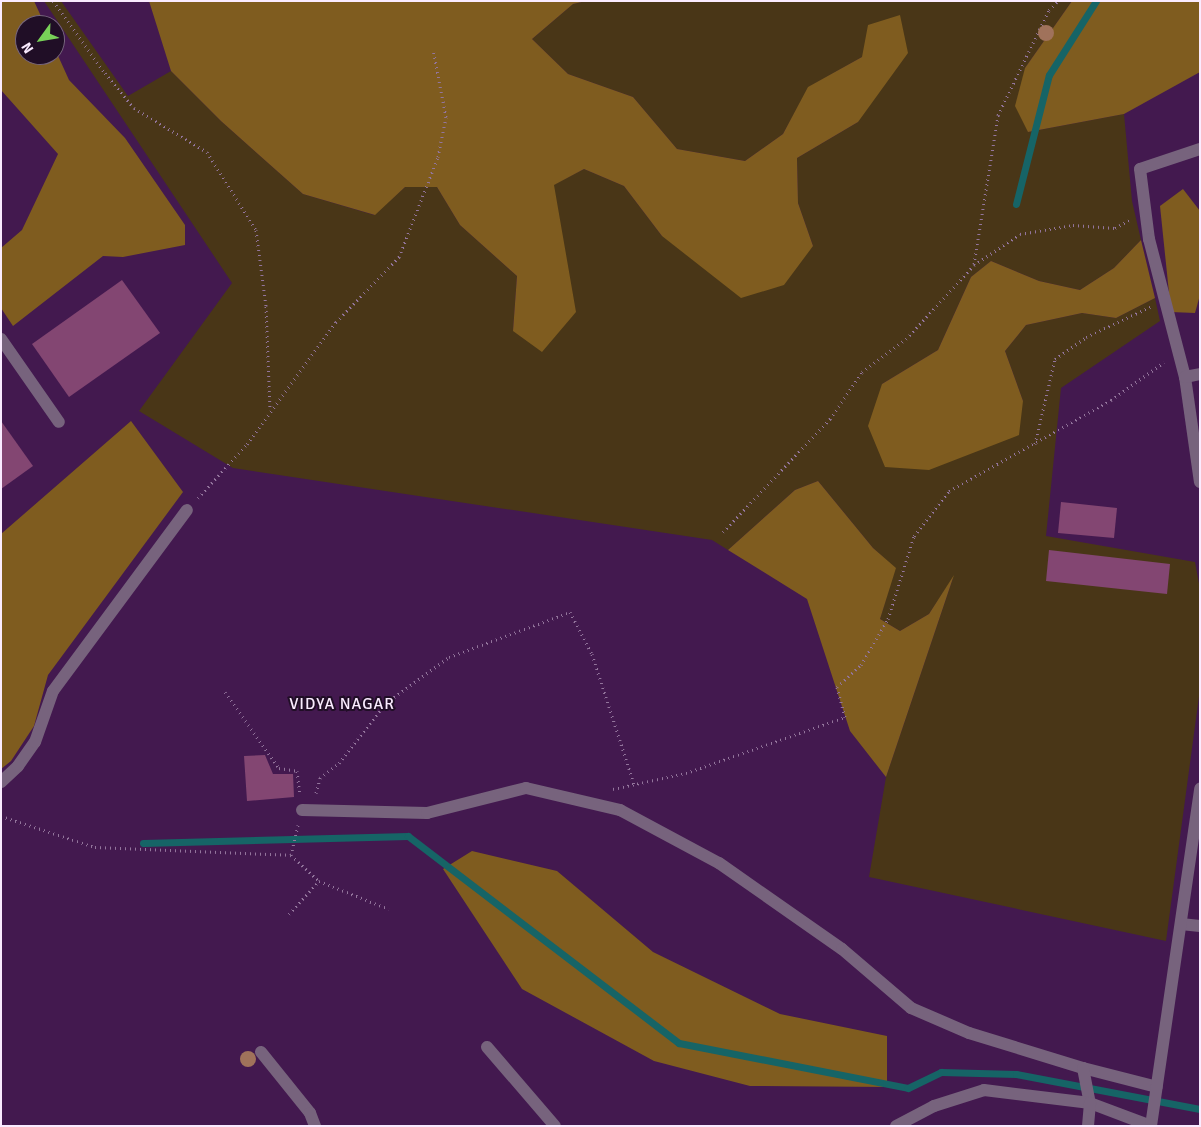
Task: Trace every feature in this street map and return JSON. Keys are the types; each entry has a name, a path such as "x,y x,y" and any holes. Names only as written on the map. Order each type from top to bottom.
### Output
{"street":[{"path":"1200,149 1140,169 1149,239 1185,377 1200,482"},
{"path":"1,340 59,422"},
{"path":"1185,377 1200,374"},
{"path":"1,782 18,766 35,742 53,691 187,510"},
{"path":"306,810 427,813 526,788 620,810 719,863 842,950 911,1008 969,1033 1084,1072 1157,1090"},
{"path":"896,1126 934,1106 984,1090 1089,1099 1151,1126 1200,788"},
{"path":"1181,924 1200,926"},
{"path":"487,1047 555,1126"},
{"path":"261,1052 310,1113 315,1126"},
{"path":"1084,1072 1089,1099 1088,1126"}],"path":[{"path":"53,1 105,73 134,108 207,152 256,230 266,306 270,409"},
{"path":"974,265 998,115 1048,10 1058,1"},
{"path":"187,510 247,444 270,409 336,322 399,257 438,157 446,117 433,49"},
{"path":"723,532 830,419 862,372 906,338 974,265 1020,234 1073,225 1115,228 1146,210"},
{"path":"1035,444 1055,359 1086,337 1165,300"},
{"path":"606,790 686,773 846,717 837,687 862,665 888,619 914,536 949,491 1111,400 1178,351"},
{"path":"291,855 306,810 320,778 339,763 386,703 449,657 570,612 592,654 634,784"},
{"path":"225,692 279,768 297,771 306,810"},
{"path":"1,816 95,847 291,855 319,881 389,909"},
{"path":"289,914 319,881"}],"shaded area":[{"path":"1,1 34,1 40,15 15,15 15,65 62,65 69,80 125,138 185,225 185,245 123,257 103,256 13,326 1,308 1,248 22,230 58,154 1,90"},
{"path":"44,1 61,1 128,96 171,71 221,121 303,194 374,215 405,187 437,187 460,225 517,276 513,331 562,242 553,185 584,169 624,186 662,236 813,246 798,203 797,158 858,122 862,57 809,87 783,134 745,161 677,149 633,97 568,74 532,39 573,4 586,1 1072,1 1025,68 1028,132 1124,114 1132,201 1141,240 1114,268 1080,290 1039,281 991,261 971,277 938,350 882,384 1023,401 1005,351 1026,325 1082,313 1116,318 1155,298 1160,321 1061,388 1046,536 1195,562 1200,589 1200,689 1166,941 869,877 886,777 953,578 929,614 900,631 880,619 895,568 873,548 818,481 795,490 728,550 712,540 233,468 139,411 232,283 65,32 65,15 53,15"},
{"path":"149,1 586,1 573,4 532,39 568,74 633,97 677,149 745,161 783,134 808,87 862,57 868,25 900,15 908,53 858,122 797,158 798,203 813,246 784,285 741,298 662,236 624,186 584,169 554,185 576,312 542,352 513,331 517,276 460,225 437,187 405,187 375,215 303,194 221,121 171,71"},
{"path":"1072,1 1200,1 1200,72 1124,114 1028,132 1015,106 1025,68"},
{"path":"1183,189 1200,211 1200,295 1195,313 1171,312 1160,206"},
{"path":"1141,240 1155,298 1116,318 1082,313 1026,325 1005,351 1023,401 1019,435 929,470 885,467 868,426 882,384 938,350 971,277 991,261 1039,281 1080,290 1114,268"},
{"path":"131,421 183,492 48,675 34,726 11,761 1,769 1,534"},
{"path":"818,481 873,548 896,568 880,619 900,631 929,614 954,575 886,777 850,731 807,599 728,550 795,490"},
{"path":"472,851 557,871 653,952 780,1014 887,1036 887,1087 750,1086 654,1061 522,989 443,869"}],"building":[{"path":"122,280 160,333 69,397 32,344"},
{"path":"1,421 33,466 1,489"},
{"path":"1061,502 1117,508 1114,538 1058,533"},
{"path":"1049,550 1170,564 1167,594 1046,581"},
{"path":"265,755 273,774 293,774 294,797 247,801 244,756"}],"waterway":[{"path":"1016,204 1049,75 1096,1"},
{"path":"143,843 408,836 679,1043 908,1088 941,1072 1016,1074 1200,1109"}],"district":[{"name":"VIDYA NAGAR","path":"342,704"}]}
